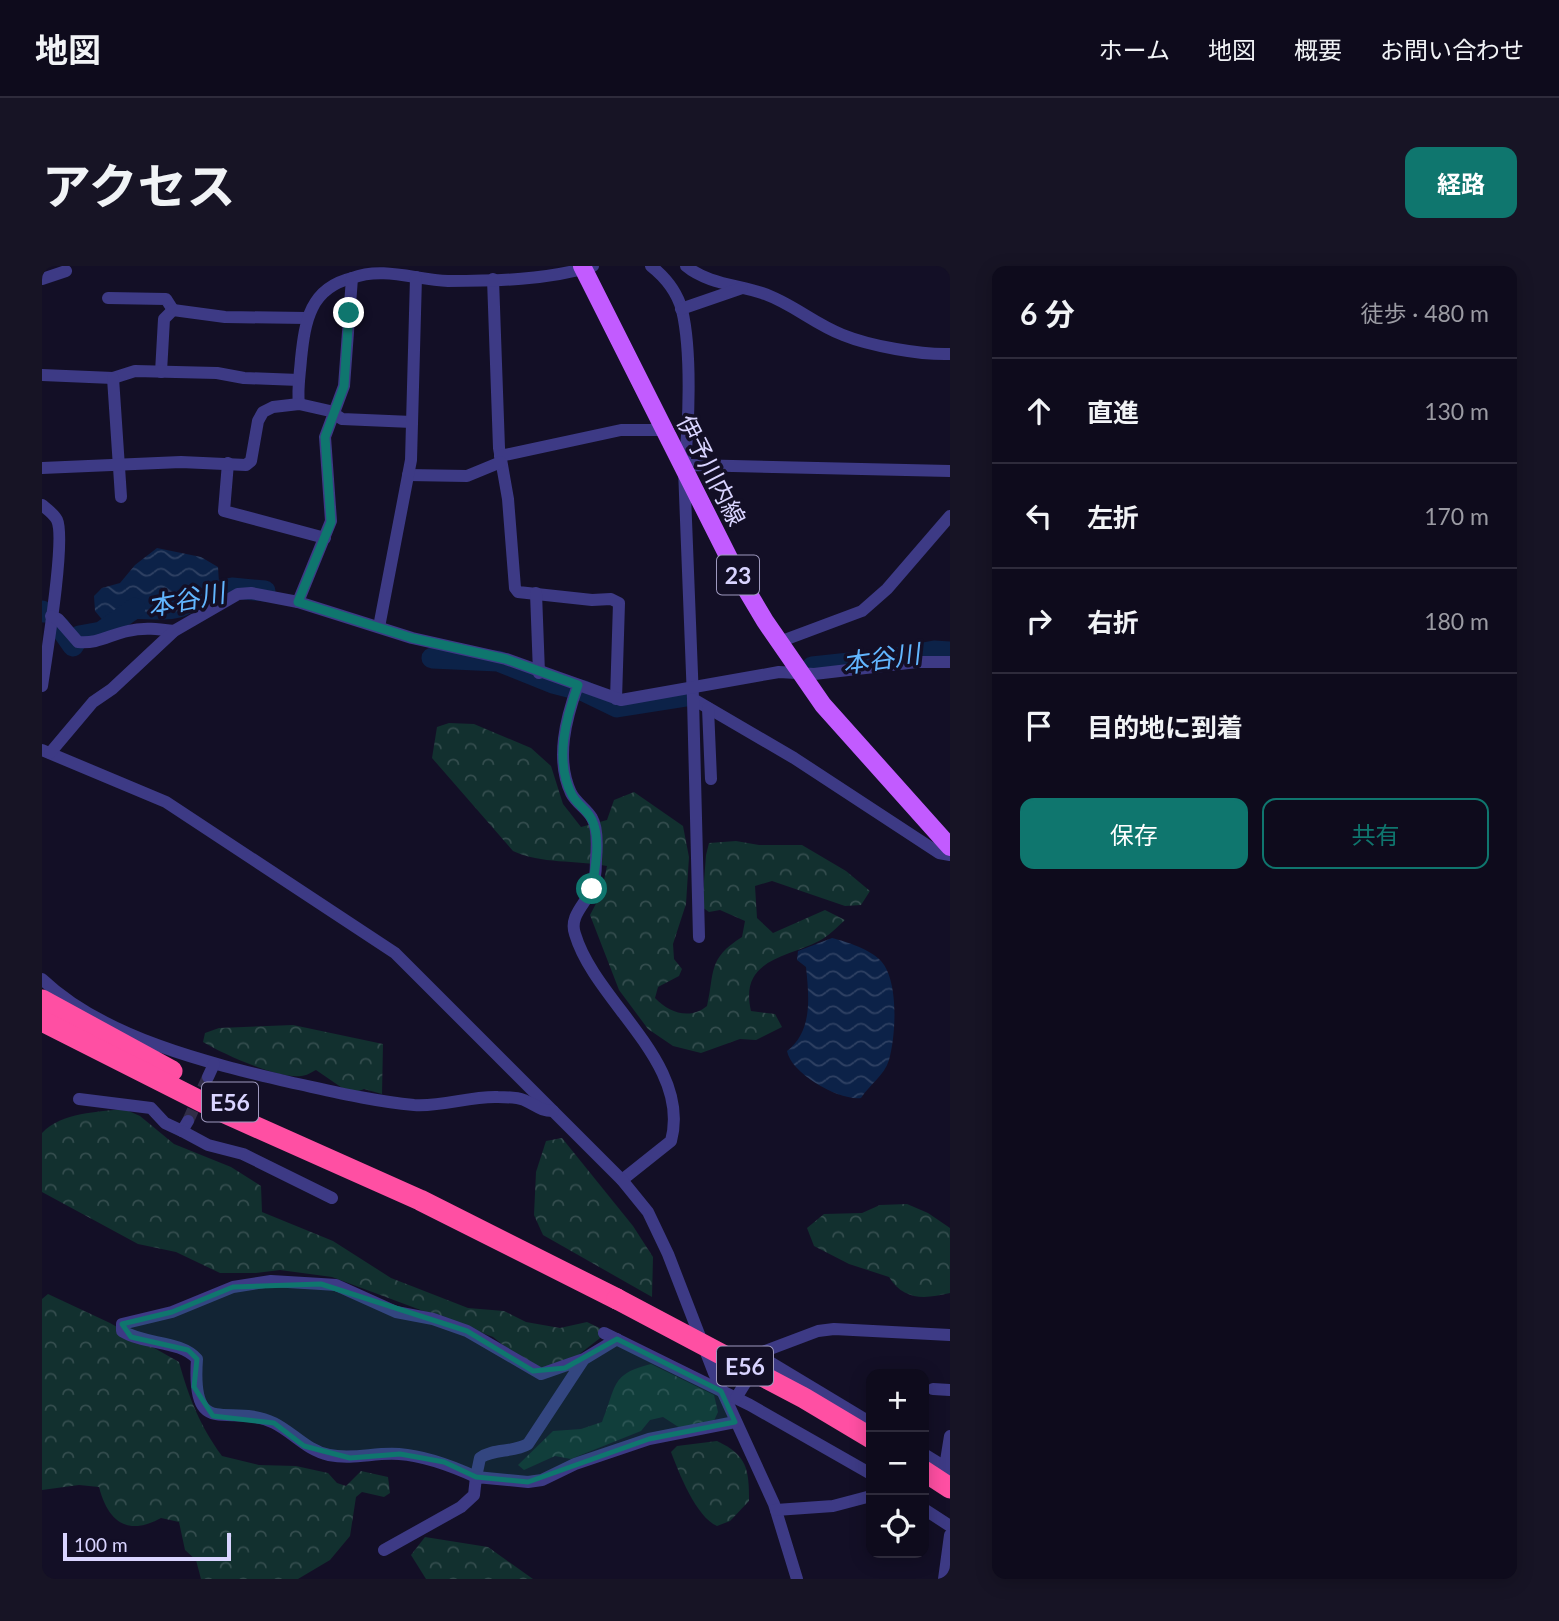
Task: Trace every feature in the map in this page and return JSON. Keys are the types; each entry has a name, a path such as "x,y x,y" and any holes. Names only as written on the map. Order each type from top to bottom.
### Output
{"highway":[{"name":"E56","path":"42,1000 224,1100 617,1299 804,1398 866,1435"},
{"name":"E56","path":"42,1021 218,1111 420,1200"},
{"path":"929,1472 948,1475"}],"main road":[{"name":"伊予川内線","path":"586,267 737,574 779,642 846,733 950,847"}],"street":[{"path":"651,266 665,278 681,309 686,339 687,445 684,469 699,937"},
{"path":"686,266 711,279 794,306 845,336 909,350 950,354"},
{"path":"299,404 299,380 307,318 319,295 339,281 352,278 365,269 446,281 560,276 586,267"},
{"path":"42,279 66,271"},
{"path":"379,627 408,475 416,277"},
{"path":"298,602 325,538 333,510 325,437 344,386 352,278"},
{"path":"493,279 500,459 508,499 515,588 518,592 592,600 611,599 619,603 616,699"},
{"path":"681,309 743,288"},
{"path":"108,298 166,299 173,310"},
{"path":"173,310 225,317 307,318"},
{"path":"161,372 164,319 173,310"},
{"path":"42,374 113,378 135,372 161,372 299,380"},
{"path":"113,378 121,497"},
{"path":"42,468 70,469 117,464 246,466 251,461 262,412 273,407 299,404 342,419 412,422"},
{"path":"408,475 467,476 500,459 621,430 665,430"},
{"path":"228,464 224,511 325,538"},
{"path":"684,469 691,465 950,471"},
{"path":"42,505 58,520 60,529 42,686"},
{"path":"779,642 862,611 887,589 950,516"},
{"path":"797,1579 776,1510 721,1391 688,1299 658,1230 622,1180 434,990 384,945 166,802 46,751 93,702 112,689 174,631 238,594 251,593 298,602 379,627 506,659 616,699 692,694 741,677 800,672 814,674 934,660 950,662"},
{"path":"536,593 539,673"},
{"path":"51,616 58,619 78,642 100,641 135,630 174,631"},
{"path":"578,685 567,714 563,748 565,775 572,794 592,817 597,859 592,889 575,916 573,931 605,992 630,1020 657,1064 671,1107 671,1141 622,1180"},
{"path":"692,694 708,708 794,758 939,853 950,855"},
{"path":"708,708 711,779"},
{"path":"42,979 77,1004 146,1041 214,1064 367,1100 429,1105 476,1096 507,1097 525,1100 542,1111 553,1111"},
{"path":"208,1077 214,1064"},
{"path":"79,1098 151,1108 165,1123 185,1126 208,1145 243,1154 332,1198"},
{"path":"617,1339 584,1359 541,1374 467,1331 433,1319 396,1312 335,1285 271,1281 233,1287 172,1312 121,1324 122,1331 131,1337 188,1350 197,1359 194,1387 205,1409 213,1416 274,1423 303,1446 350,1458 400,1454 444,1462 476,1477 528,1482 542,1480 575,1464 649,1439 736,1422"},
{"path":"736,1398 765,1352 826,1330 950,1335"},
{"path":"604,1333 736,1398 866,1471"},
{"path":"384,1550 461,1507 474,1495 480,1458 485,1454 516,1451 528,1444 584,1359"},
{"path":"763,1359 866,1420"},
{"path":"933,1389 950,1390"},
{"path":"948,1475 950,1436"},
{"path":"929,1458 948,1475"},
{"path":"776,1510 834,1506 866,1497"},
{"path":"929,1512 949,1526 944,1579"}],"highlighted area":[{"path":"321,1284 467,1331 533,1371 565,1368 617,1339 721,1391 735,1422 649,1439 528,1482 476,1477 444,1462 400,1454 350,1458 304,1446 274,1423 213,1416 194,1387 197,1359 188,1350 131,1337 122,1324 172,1312 233,1287"}],"green space":[{"path":"449,723 474,724 531,748 551,766 563,804 581,827 607,820 614,800 634,792 683,826 689,857 686,904 673,944 674,959 682,969 679,976 658,987 655,998 673,1011 694,1013 707,1006 714,967 723,952 742,937 745,921 720,910 709,912 702,907 709,843 736,841 759,845 802,845 846,871 870,891 861,905 845,906 772,881 755,886 757,918 773,933 825,910 845,920 819,941 768,963 752,981 749,994 751,1011 775,1014 782,1027 756,1040 740,1039 701,1053 673,1046 648,1029 619,990 590,915 601,894 607,866 547,860 513,851 432,758 437,727"},
{"path":"293,1025 383,1044 382,1094 364,1089 351,1094 316,1070 307,1075 291,1076 265,1070 203,1042 205,1033 219,1028"},
{"path":"124,1109 140,1116 174,1144 231,1167 261,1186 262,1212 333,1241 391,1278 468,1308 504,1311 526,1322 560,1328 587,1322 608,1332 573,1359 540,1368 517,1356 493,1337 332,1277 280,1270 220,1273 176,1252 138,1244 42,1192 42,1133 50,1126 70,1117"},
{"path":"562,1138 633,1226 653,1257 652,1297 543,1235 534,1215 536,1172 546,1141"},
{"path":"907,1204 928,1213 950,1228 950,1293 924,1297 908,1294 889,1277 849,1264 814,1246 807,1228 824,1214 862,1213 880,1205"},
{"path":"48,1294 110,1323 179,1362 196,1411 222,1456 259,1465 296,1466 328,1473 337,1483 346,1486 361,1471 388,1477 390,1493 384,1497 362,1492 356,1497 350,1536 330,1560 298,1579 201,1579 196,1560 185,1550 179,1522 161,1518 149,1524 129,1526 114,1517 99,1487 79,1485 42,1490 42,1299"},
{"path":"651,1364 714,1395 718,1412 713,1423 680,1428 663,1417 650,1420 641,1431 571,1459 555,1456 524,1470 518,1465 553,1431 581,1429 602,1422 613,1390 621,1377"},
{"path":"717,1441 735,1452 744,1464 749,1501 730,1521 717,1526 702,1514 695,1504 671,1452 677,1446"},
{"path":"425,1537 488,1547 533,1579 426,1579 411,1555"}],"water":[{"path":"157,548 201,557 218,567 219,583 200,606 183,617 162,620 129,619 105,623 95,611 94,596 102,588 120,583 135,565"},
{"path":"832,938 876,957 887,970 891,981 894,1023 889,1060 884,1071 861,1098 829,1091 797,1068 787,1051 801,1034 807,1013 806,967 797,960 798,951"}],"waterway":[{"name":"本谷川","path":"186,596 232,588 265,591"},
{"name":"本谷川","path":"59,626 73,646 79,636 101,632 135,608"},
{"name":"本谷川","path":"812,667 934,651 950,652"},
{"name":"本谷川","path":"432,658 498,661 553,683 584,691 617,707 687,696"}],"tunnel":[{"path":"188,1121 208,1077"}],"route":[{"path":"349,313 344,386 324,444 333,510 331,522 298,602 412,638 506,659 548,677 578,685 567,714 563,748 565,775 572,794 581,808 592,817 595,828 597,859 592,889"}]}
